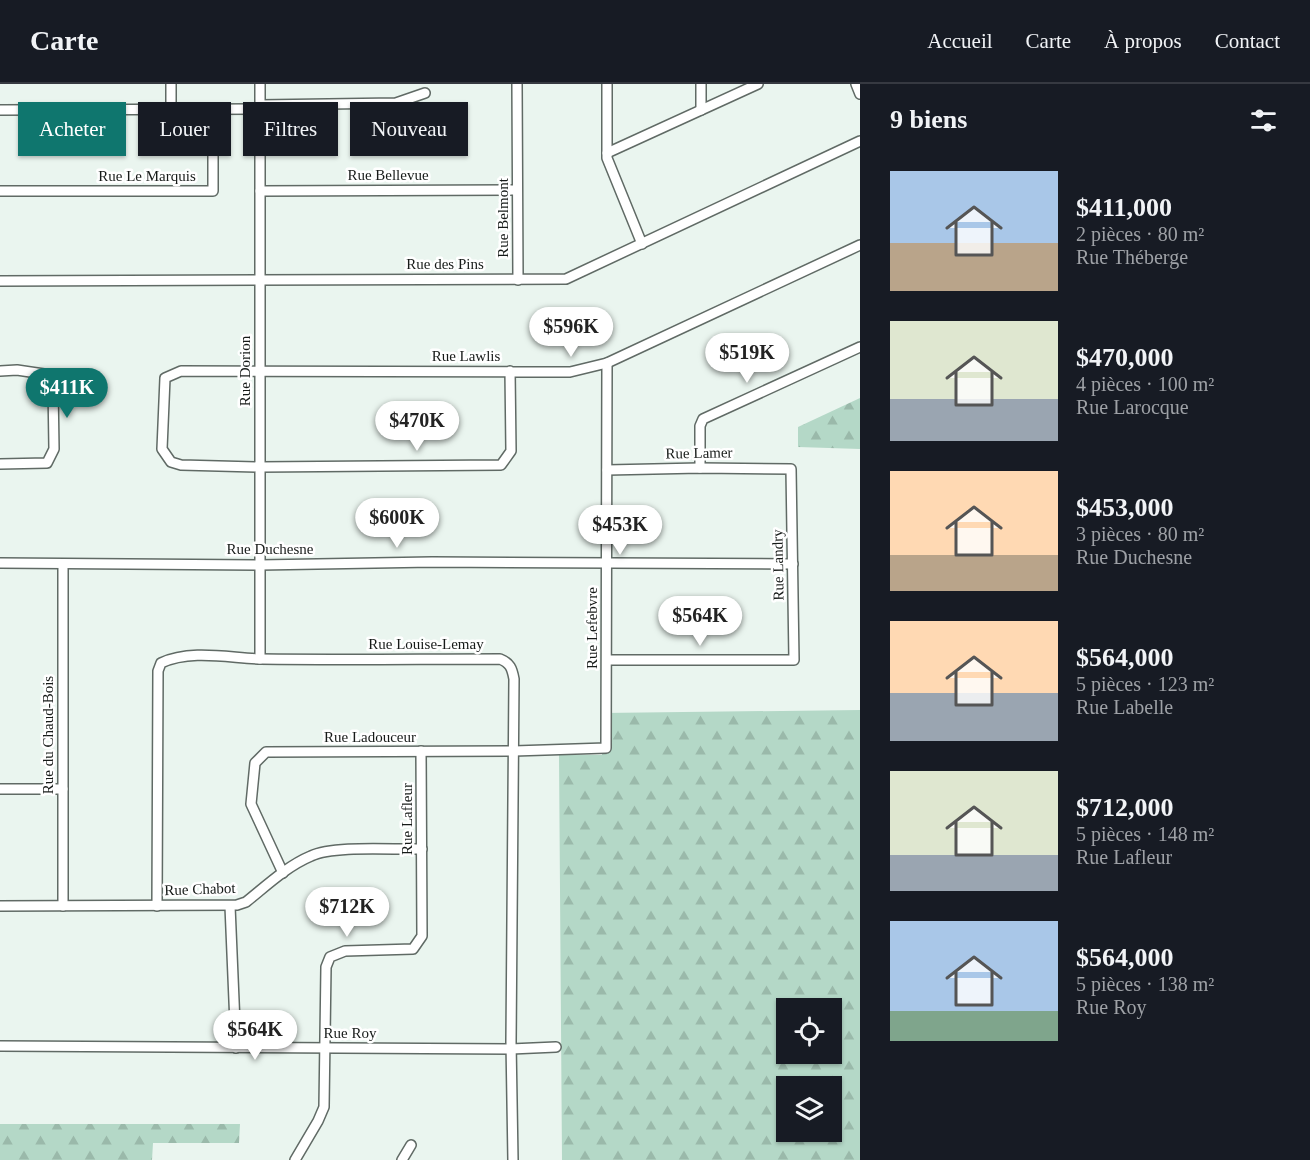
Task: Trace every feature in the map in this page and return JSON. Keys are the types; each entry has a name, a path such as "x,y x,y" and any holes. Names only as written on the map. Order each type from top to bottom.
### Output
{"street":[{"path":"171,84 171,102"},
{"name":"Rue Dorion","path":"260,84 260,102"},
{"name":"Rue Belmont","path":"517,84 518,280"},
{"path":"607,84 607,158 642,244"},
{"path":"700,84 700,110"},
{"path":"608,153 758,84"},
{"path":"856,84 860,94"},
{"path":"338,105 396,103 425,93"},
{"path":"0,110 138,110"},
{"name":"Rue des Pins","path":"0,281 566,279 860,141"},
{"name":"Rue Le Marquis","path":"0,191 213,191 213,156"},
{"name":"Rue Dorion","path":"260,156 260,659"},
{"name":"Rue Bellevue","path":"260,191 517,190"},
{"name":"Rue Lawlis","path":"260,467 181,465 171,462 162,449 165,378 182,371 570,372 607,363 860,245"},
{"path":"700,468 700,426 703,419 860,347"},
{"name":"Rue Lefebvre","path":"606,748 607,363"},
{"path":"0,371 17,370 44,374 53,386 54,449 47,463 0,464"},
{"path":"260,467 501,465 511,451 510,371"},
{"name":"Rue Lamer","path":"607,470 792,469"},
{"name":"Rue Landry","path":"607,660 794,660 792,469"},
{"name":"Rue Duchesne","path":"0,562 260,565 432,562 793,564"},
{"name":"Rue du Chaud-Bois","path":"63,564 63,906"},
{"name":"Rue Louise-Lemay","path":"157,906 158,671 161,663 175,657 500,658 507,662 512,669 514,679 511,1049 513,1160"},
{"name":"Rue Ladouceur","path":"283,873 251,804 255,763 266,752 514,751 606,748"},
{"name":"Rue Lafleur","path":"295,1160 323,1110 326,967 330,957 345,951 413,949 422,936 421,751"},
{"path":"0,789 63,789"},
{"name":"Rue Chabot","path":"0,906 230,906 246,902 283,873 318,853 335,850 422,849"},
{"path":"230,906 236,1048"},
{"name":"Rue Roy","path":"0,1046 511,1049 556,1047"},
{"path":"402,1160 411,1145"}],"green space":[{"path":"860,398 860,449 798,447 798,427"},
{"path":"860,710 860,1160 562,1160 559,755 602,755 602,713"},
{"path":"0,1124 240,1124 239,1143 153,1143 152,1160 0,1160"}]}
